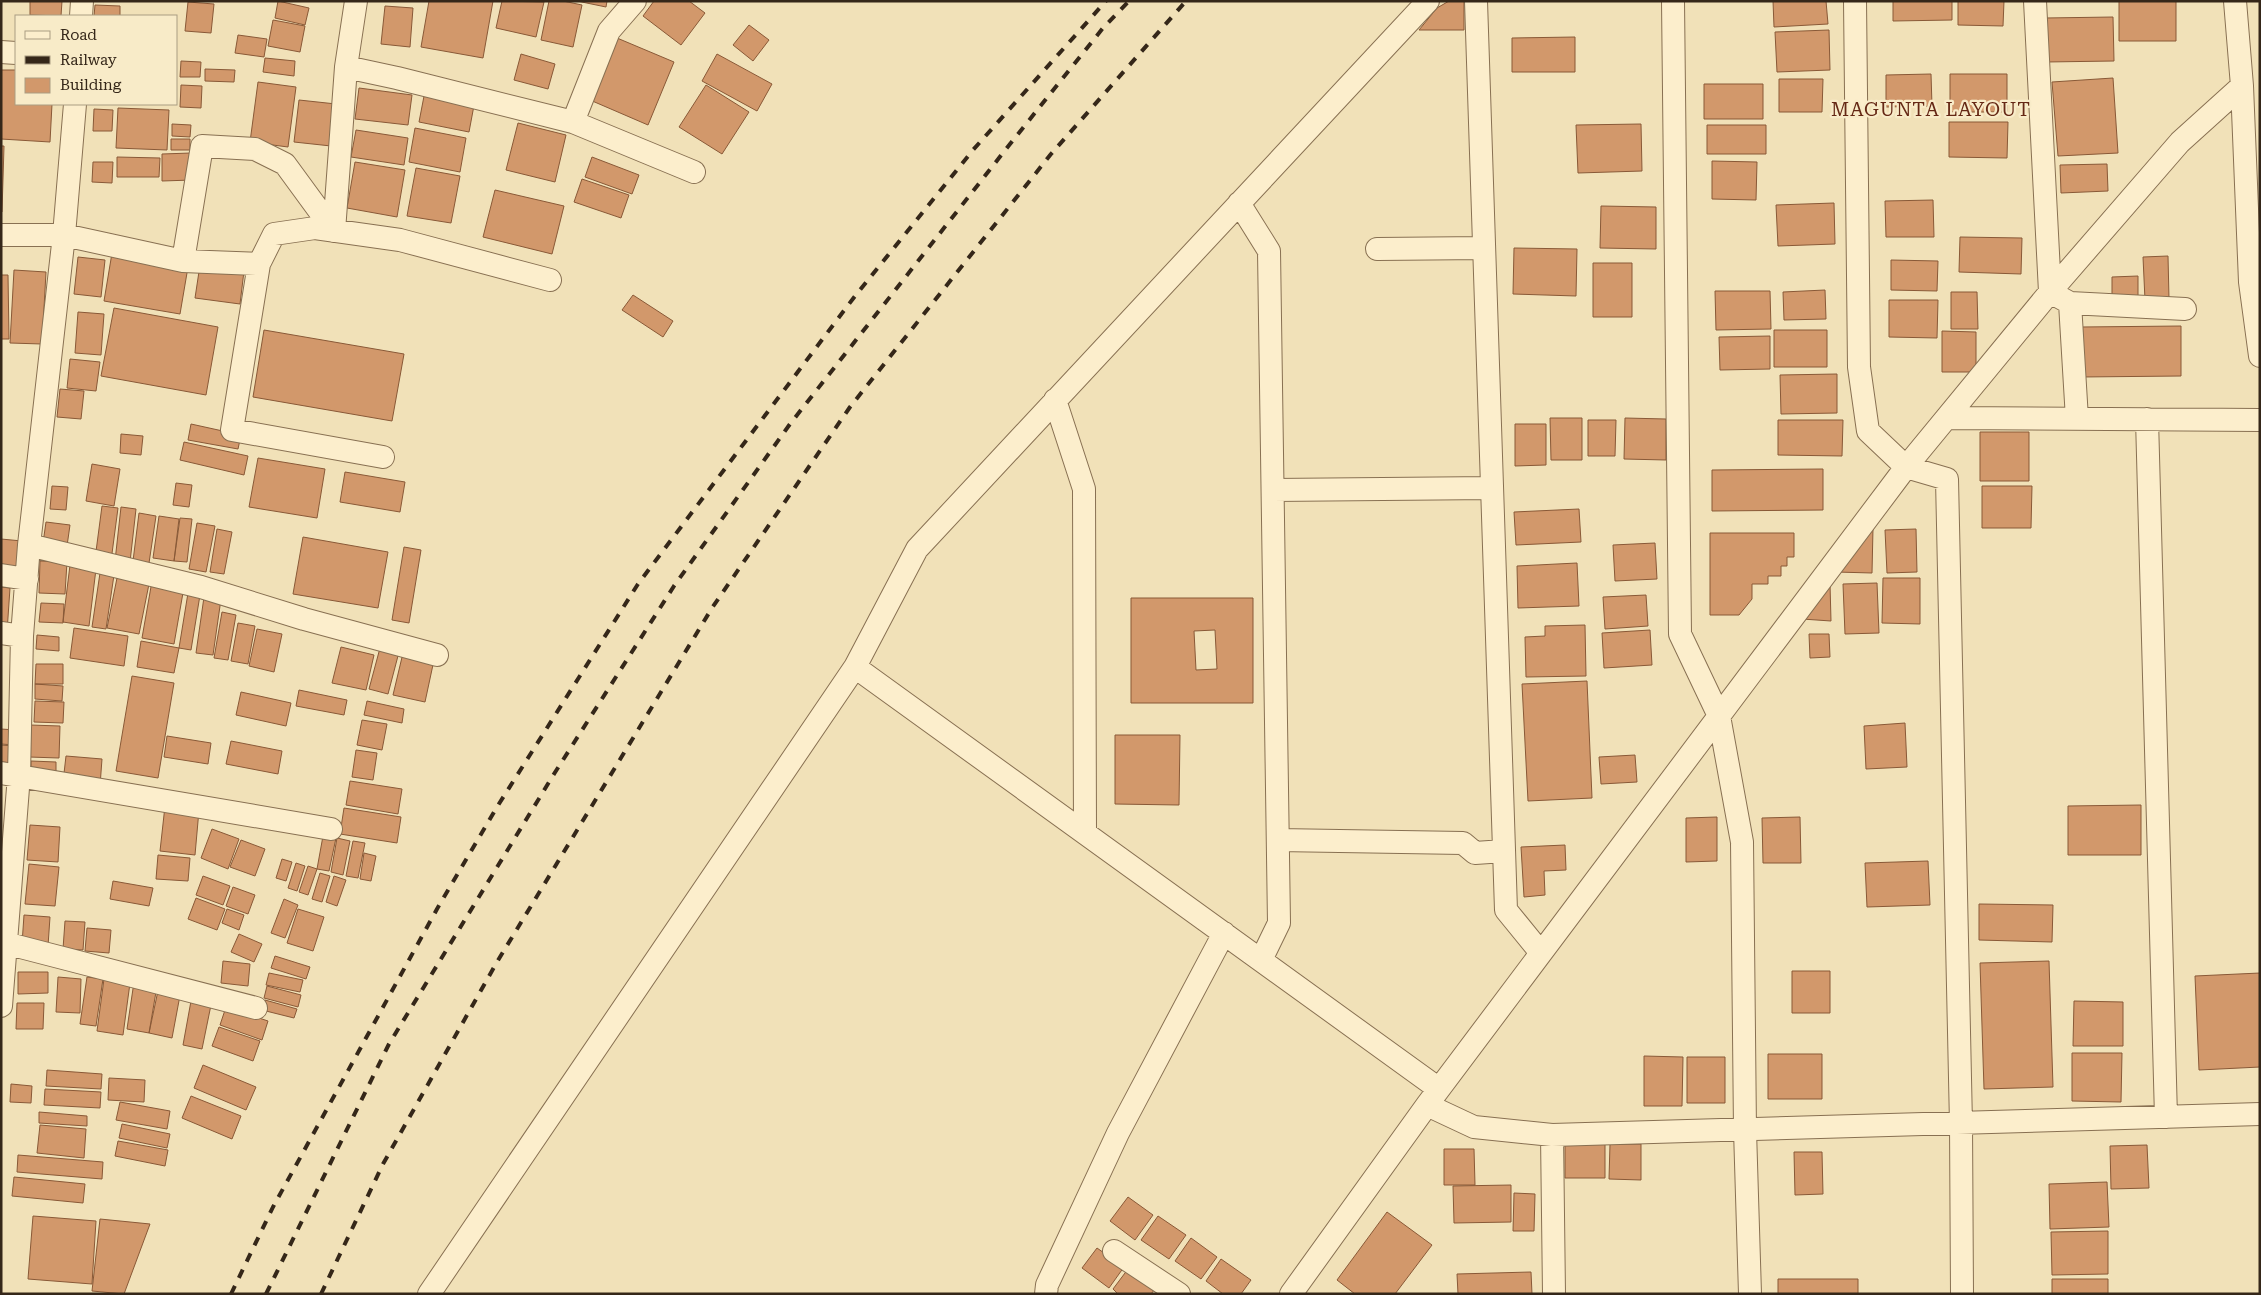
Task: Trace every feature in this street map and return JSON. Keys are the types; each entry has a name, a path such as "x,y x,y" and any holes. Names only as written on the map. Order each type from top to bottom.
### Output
{"street":[{"path":"81,15 82,1"},
{"path":"334,231 346,68 356,1"},
{"path":"573,122 610,31 635,1"},
{"path":"429,1294 855,667 916,549 1428,1"},
{"path":"1476,1 1506,910 1541,953"},
{"path":"1672,1 1680,634 1719,716 1742,842 1745,1130 1750,1294"},
{"path":"1855,1 1860,367 1868,431 1906,467 1947,479 1961,1124 1962,1294"},
{"path":"2035,1 2050,292"},
{"path":"2235,1 2242,86 2250,282 2260,356"},
{"path":"1,52 15,53"},
{"path":"346,68 397,78 573,122 694,172"},
{"path":"1291,1294 1433,1097 1906,467 2050,292 2180,142 2242,86"},
{"path":"1,1006 5,943 12,635 27,579 29,545 64,235 75,105"},
{"path":"183,261 202,146 254,149 285,164 334,231"},
{"path":"1239,203 1269,251 1280,923 1261,960"},
{"path":"383,457 232,430 258,264 274,234 315,228 400,240 550,280"},
{"path":"1,235 64,235 183,261 258,264"},
{"path":"1377,249 1484,248"},
{"path":"2050,292 2070,303 2185,310"},
{"path":"2070,303 2077,419"},
{"path":"1055,400 1084,489 1085,832"},
{"path":"1948,418 2260,420"},
{"path":"2148,419 2166,1117"},
{"path":"1273,490 1492,488"},
{"path":"29,545 201,587 304,619 437,655"},
{"path":"1,574 27,579"},
{"path":"855,667 1261,960 1433,1097 1474,1127 1552,1135 2260,1114"},
{"path":"10,774 331,830"},
{"path":"1278,840 1463,843 1476,853 1504,851"},
{"path":"1046,1294 1047,1285 1118,1133 1224,934"},
{"path":"5,943 256,1008"},
{"path":"1552,1135 1554,1294"},
{"path":"1114,1251 1180,1294"}],"building":[{"path":"30,1 62,1 61,15 30,15"},
{"path":"278,1 309,8 305,25 275,18"},
{"path":"429,1 493,1 483,58 421,47"},
{"path":"502,1 544,2 536,37 496,28"},
{"path":"549,1 563,1 582,5 573,47 541,40"},
{"path":"577,1 607,1 606,7"},
{"path":"654,1 689,1 705,13 681,45 643,16"},
{"path":"1449,1 1464,1 1464,30 1419,30 1437,8"},
{"path":"1773,1 1826,1 1828,24 1774,27"},
{"path":"1893,1 1952,1 1952,20 1893,21"},
{"path":"1958,1 2004,1 2003,26 1958,25"},
{"path":"2119,1 2176,1 2176,41 2119,41"},
{"path":"188,2 214,4 211,33 185,31"},
{"path":"95,5 120,6 120,15 94,15"},
{"path":"385,6 413,8 410,47 381,44"},
{"path":"2113,17 2114,61 2046,62 2045,18"},
{"path":"273,20 305,26 300,52 268,46"},
{"path":"749,25 769,40 753,61 733,45"},
{"path":"1829,30 1830,70 1777,72 1775,32"},
{"path":"238,35 267,39 264,57 235,53"},
{"path":"1575,37 1575,72 1512,72 1512,38"},
{"path":"617,38 674,62 648,125 590,100"},
{"path":"521,54 555,64 548,89 514,80"},
{"path":"717,54 772,84 757,111 702,81"},
{"path":"265,58 295,61 294,76 263,72"},
{"path":"181,61 201,62 200,77 180,77"},
{"path":"205,69 235,70 234,82 205,81"},
{"path":"1,70 15,70 15,105 52,105 50,142 1,139"},
{"path":"1931,74 1932,106 1886,107 1886,75"},
{"path":"1950,74 2007,74 2007,112 1950,112"},
{"path":"2113,78 2118,153 2058,156 2052,82"},
{"path":"1779,79 1823,79 1822,112 1779,112"},
{"path":"258,82 296,87 288,147 250,142"},
{"path":"1704,84 1763,84 1763,119 1704,119"},
{"path":"181,85 202,86 201,108 180,107"},
{"path":"706,85 749,112 722,154 679,127"},
{"path":"359,88 412,95 408,125 355,119"},
{"path":"425,91 475,100 469,132 419,122"},
{"path":"299,100 336,104 331,146 294,142"},
{"path":"118,108 169,110 167,150 116,148"},
{"path":"94,109 113,110 112,131 93,131"},
{"path":"1949,122 2008,122 2007,158 1949,157"},
{"path":"518,123 566,135 555,182 506,170"},
{"path":"172,124 191,125 190,137 172,136"},
{"path":"1641,124 1642,171 1578,173 1576,125"},
{"path":"1707,125 1766,125 1766,154 1707,154"},
{"path":"415,128 466,138 460,172 409,162"},
{"path":"356,130 408,138 404,165 351,157"},
{"path":"171,139 190,139 190,150 171,150"},
{"path":"1,146 4,146 2,212 1,212"},
{"path":"191,153 192,180 162,181 162,154"},
{"path":"117,157 160,158 159,177 117,177"},
{"path":"592,157 639,175 632,194 585,177"},
{"path":"1712,161 1757,162 1756,200 1712,199"},
{"path":"93,162 113,162 112,183 92,182"},
{"path":"355,162 405,170 397,217 347,208"},
{"path":"2107,164 2108,191 2061,193 2060,165"},
{"path":"416,168 460,176 451,223 407,216"},
{"path":"582,179 629,195 621,218 574,202"},
{"path":"495,190 564,206 552,254 483,237"},
{"path":"1933,200 1934,237 1886,237 1885,201"},
{"path":"1834,203 1835,244 1778,246 1776,205"},
{"path":"1601,206 1656,207 1656,249 1600,248"},
{"path":"1960,237 2022,238 2021,274 1959,272"},
{"path":"1514,248 1577,249 1576,296 1513,294"},
{"path":"112,253 188,267 180,314 104,301"},
{"path":"2168,256 2169,299 2145,300 2143,257"},
{"path":"78,257 105,260 101,297 74,294"},
{"path":"1891,260 1938,261 1937,291 1891,290"},
{"path":"1593,263 1632,263 1632,317 1593,317"},
{"path":"200,265 244,271 240,304 195,298"},
{"path":"14,270 46,272 42,344 10,343"},
{"path":"1,275 8,275 9,339 1,339"},
{"path":"2138,276 2138,297 2112,297 2112,277"},
{"path":"1825,290 1826,319 1784,320 1783,292"},
{"path":"1715,291 1770,291 1771,329 1716,330"},
{"path":"1951,292 1977,292 1978,329 1951,329"},
{"path":"633,295 673,321 663,337 622,310"},
{"path":"1889,300 1938,300 1937,338 1889,337"},
{"path":"114,308 218,327 206,395 101,376"},
{"path":"78,312 104,314 101,355 75,353"},
{"path":"2181,326 2181,376 2081,377 2081,327"},
{"path":"264,330 404,354 392,421 253,397"},
{"path":"1774,330 1827,330 1827,367 1774,367"},
{"path":"1942,331 1976,332 1976,372 1942,372"},
{"path":"1770,336 1770,369 1720,370 1719,337"},
{"path":"70,359 100,362 96,391 67,388"},
{"path":"1837,374 1837,413 1781,414 1780,375"},
{"path":"60,389 84,391 81,419 57,417"},
{"path":"1550,418 1582,418 1582,460 1551,460"},
{"path":"1625,418 1666,419 1666,460 1624,459"},
{"path":"1588,420 1616,420 1615,456 1588,456"},
{"path":"1778,420 1843,420 1842,456 1778,455"},
{"path":"191,424 241,435 238,449 188,440"},
{"path":"1515,424 1546,424 1546,465 1515,466"},
{"path":"1980,432 2029,432 2029,481 1980,481"},
{"path":"121,434 143,436 141,455 120,453"},
{"path":"184,442 248,456 244,475 180,460"},
{"path":"258,458 325,469 317,518 249,507"},
{"path":"92,464 120,469 114,506 86,501"},
{"path":"1823,469 1823,510 1712,511 1712,470"},
{"path":"345,472 405,482 400,512 340,502"},
{"path":"176,483 192,485 189,507 173,505"},
{"path":"52,486 68,487 66,510 50,509"},
{"path":"1982,486 2032,486 2031,528 1982,528"},
{"path":"102,506 118,508 111,561 95,559"},
{"path":"121,507 136,509 130,562 115,561"},
{"path":"1579,509 1581,542 1516,545 1514,512"},
{"path":"139,513 156,516 149,563 133,561"},
{"path":"159,516 179,519 174,561 153,558"},
{"path":"180,518 192,519 187,562 174,561"},
{"path":"46,522 70,525 67,546 43,543"},
{"path":"197,523 215,526 206,572 189,569"},
{"path":"1873,528 1872,573 1836,572"},
{"path":"217,529 232,532 224,574 210,572"},
{"path":"1916,529 1917,572 1887,573 1885,530"},
{"path":"1710,533 1794,533 1794,557 1787,557 1787,566 1781,566 1781,576 1768,576 1768,584 1752,584 1752,599 1739,615 1710,615"},
{"path":"303,537 388,552 378,608 293,594"},
{"path":"1,539 22,541 19,574 1,572"},
{"path":"1655,543 1657,579 1615,581 1613,545"},
{"path":"404,547 421,550 409,623 392,620"},
{"path":"40,561 67,562 65,594 39,593"},
{"path":"1577,563 1579,606 1518,608 1517,566"},
{"path":"70,565 96,569 89,626 63,622"},
{"path":"100,573 114,575 106,629 92,627"},
{"path":"117,578 149,584 139,634 107,628"},
{"path":"1883,578 1920,578 1920,624 1882,623"},
{"path":"152,581 184,587 174,644 142,638"},
{"path":"1877,583 1879,633 1845,634 1843,584"},
{"path":"1830,584 1831,621 1802,619"},
{"path":"1,587 10,588 7,632 1,631"},
{"path":"188,593 200,595 191,650 179,648"},
{"path":"1646,595 1648,626 1605,629 1603,597"},
{"path":"204,597 221,599 213,655 196,653"},
{"path":"1131,598 1253,598 1253,703 1131,703","holes":["1215,630 1217,669 1196,670 1194,631"]},
{"path":"41,603 64,604 63,623 39,622"},
{"path":"222,612 236,615 228,660 214,658"},
{"path":"238,623 255,626 248,664 231,661"},
{"path":"1585,625 1586,676 1526,677 1525,637 1545,636 1545,626"},
{"path":"74,628 128,636 124,666 70,658"},
{"path":"257,629 282,634 274,672 249,666"},
{"path":"1650,630 1652,665 1604,668 1602,633"},
{"path":"1809,634 1829,634 1830,657 1810,658"},
{"path":"37,635 59,637 59,651 36,649"},
{"path":"141,641 179,648 174,673 137,667"},
{"path":"341,647 374,655 366,690 332,683"},
{"path":"380,648 399,652 388,694 369,689"},
{"path":"403,653 434,660 425,702 393,695"},
{"path":"36,664 63,664 63,684 35,684"},
{"path":"132,676 174,683 158,778 116,771"},
{"path":"1587,681 1592,798 1528,801 1522,684"},
{"path":"35,684 63,686 62,701 35,699"},
{"path":"299,690 347,700 344,715 296,706"},
{"path":"241,692 291,703 286,726 236,715"},
{"path":"35,701 64,702 63,723 34,722"},
{"path":"367,701 404,709 402,723 364,715"},
{"path":"362,720 387,724 382,750 357,745"},
{"path":"1905,723 1907,767 1866,769 1864,726"},
{"path":"30,725 60,726 59,758 29,757"},
{"path":"1,729 16,730 15,745 1,744"},
{"path":"1115,735 1180,735 1179,805 1115,804"},
{"path":"167,736 211,743 208,764 164,757"},
{"path":"231,741 282,751 278,774 226,764"},
{"path":"1,745 15,746 13,763 1,762"},
{"path":"356,750 377,753 373,780 352,777"},
{"path":"1635,755 1637,782 1601,784 1599,757"},
{"path":"66,756 102,759 100,786 63,782"},
{"path":"31,761 56,762 56,777 31,776"},
{"path":"350,781 402,789 398,814 346,805"},
{"path":"2141,805 2141,855 2068,855 2068,806"},
{"path":"165,806 199,810 195,855 160,851"},
{"path":"344,808 401,817 397,843 340,834"},
{"path":"1717,817 1717,861 1686,862 1686,818"},
{"path":"1800,817 1801,863 1763,863 1762,818"},
{"path":"30,825 60,827 58,862 27,860"},
{"path":"212,829 239,839 228,869 201,858"},
{"path":"323,836 336,838 329,871 317,869"},
{"path":"337,838 350,841 343,875 331,872"},
{"path":"241,840 265,849 255,876 230,867"},
{"path":"353,841 365,843 358,878 346,876"},
{"path":"1565,845 1566,870 1544,871 1545,895 1524,897 1521,847"},
{"path":"364,853 376,856 371,881 360,879"},
{"path":"158,855 190,858 188,881 156,879"},
{"path":"282,859 292,862 286,881 276,878"},
{"path":"1928,861 1930,905 1867,907 1865,863"},
{"path":"296,863 305,866 297,891 288,888"},
{"path":"29,864 59,867 55,906 25,904"},
{"path":"308,866 317,869 308,895 299,892"},
{"path":"320,873 330,876 322,902 312,899"},
{"path":"203,876 230,886 223,905 196,895"},
{"path":"334,876 346,880 337,906 326,902"},
{"path":"113,881 153,888 149,906 110,899"},
{"path":"233,887 255,895 248,914 226,906"},
{"path":"196,898 225,909 217,930 188,919"},
{"path":"284,899 298,905 285,938 271,933"},
{"path":"1979,904 2053,905 2052,942 1979,940"},
{"path":"227,909 244,915 239,930 222,923"},
{"path":"298,909 324,917 313,951 287,943"},
{"path":"24,915 50,917 48,946 22,944"},
{"path":"65,921 85,922 83,950 63,949"},
{"path":"87,928 111,930 109,953 85,951"},
{"path":"239,934 262,944 254,962 231,952"},
{"path":"275,956 310,967 306,979 271,968"},
{"path":"223,961 250,964 248,986 221,983"},
{"path":"2049,961 2053,1087 1984,1089 1980,963"},
{"path":"1792,971 1830,971 1830,1013 1792,1013"},
{"path":"18,972 48,972 48,993 18,994"},
{"path":"269,973 303,980 300,992 266,985"},
{"path":"2260,973 2260,1067 2199,1070 2195,976"},
{"path":"58,977 81,979 80,1013 56,1012"},
{"path":"87,977 103,979 96,1026 80,1024"},
{"path":"104,979 130,983 123,1035 97,1031"},
{"path":"134,982 157,986 149,1033 127,1029"},
{"path":"159,986 181,990 172,1038 149,1033"},
{"path":"267,986 301,995 298,1007 264,998"},
{"path":"265,1000 297,1009 294,1018 262,1010"},
{"path":"191,1001 211,1005 202,1049 183,1045"},
{"path":"2074,1001 2123,1002 2123,1046 2073,1046"},
{"path":"17,1003 44,1003 43,1029 16,1029"},
{"path":"226,1007 268,1021 262,1040 220,1025"},
{"path":"219,1027 260,1041 253,1061 212,1046"},
{"path":"2072,1053 2122,1053 2121,1102 2072,1101"},
{"path":"1768,1054 1822,1054 1822,1099 1768,1099"},
{"path":"1644,1056 1683,1057 1682,1106 1644,1106"},
{"path":"1687,1057 1725,1057 1725,1103 1687,1103"},
{"path":"203,1065 256,1087 246,1110 194,1088"},
{"path":"47,1070 102,1074 101,1089 46,1086"},
{"path":"109,1078 145,1080 144,1102 108,1100"},
{"path":"11,1084 32,1086 31,1103 10,1102"},
{"path":"45,1089 101,1092 100,1108 44,1105"},
{"path":"191,1096 241,1116 232,1139 182,1118"},
{"path":"120,1102 170,1111 167,1129 116,1120"},
{"path":"39,1112 87,1116 87,1126 39,1123"},
{"path":"122,1124 170,1134 167,1148 119,1138"},
{"path":"40,1125 86,1129 84,1158 37,1153"},
{"path":"118,1141 168,1150 165,1166 115,1156"},
{"path":"1565,1144 1605,1144 1605,1178 1565,1178"},
{"path":"1610,1144 1641,1144 1641,1180 1609,1179"},
{"path":"2147,1145 2149,1188 2111,1189 2110,1146"},
{"path":"1444,1149 1474,1149 1475,1185 1444,1185"},
{"path":"1794,1152 1822,1152 1823,1194 1795,1195"},
{"path":"18,1155 103,1162 102,1179 17,1172"},
{"path":"14,1177 85,1184 83,1203 12,1196"},
{"path":"2107,1182 2109,1227 2050,1229 2049,1184"},
{"path":"1511,1185 1511,1222 1454,1223 1453,1186"},
{"path":"1514,1193 1535,1194 1534,1231 1513,1231"},
{"path":"1128,1197 1153,1215 1135,1240 1110,1221"},
{"path":"1387,1212 1432,1245 1395,1294 1355,1294 1337,1280"},
{"path":"33,1216 96,1221 92,1284 28,1279"},
{"path":"1158,1216 1186,1235 1169,1259 1141,1240"},
{"path":"100,1219 150,1224 124,1294 92,1291"},
{"path":"2108,1231 2108,1274 2052,1275 2051,1232"},
{"path":"1191,1238 1217,1257 1201,1279 1175,1261"},
{"path":"1097,1248 1124,1267 1109,1288 1082,1268"},
{"path":"1221,1259 1251,1280 1241,1294 1223,1294 1206,1281"},
{"path":"1128,1269 1155,1289 1151,1294 1118,1294 1113,1289"},
{"path":"1531,1272 1532,1294 1458,1294 1457,1274"},
{"path":"1778,1279 1858,1279 1858,1294 1778,1294"},
{"path":"2052,1279 2108,1279 2108,1294 2052,1294"}],"railway":[{"path":"231,1294 273,1207 437,909 497,807 638,584 855,296 973,150 1106,1"},
{"path":"266,1294 389,1044 554,774 674,586 790,424 1010,144 1103,28 1129,1"},
{"path":"321,1294 383,1164 497,962 712,608 850,407 1051,154 1186,1"}],"district":[{"name":"MAGUNTA LAYOUT","path":"1931,109"}]}
